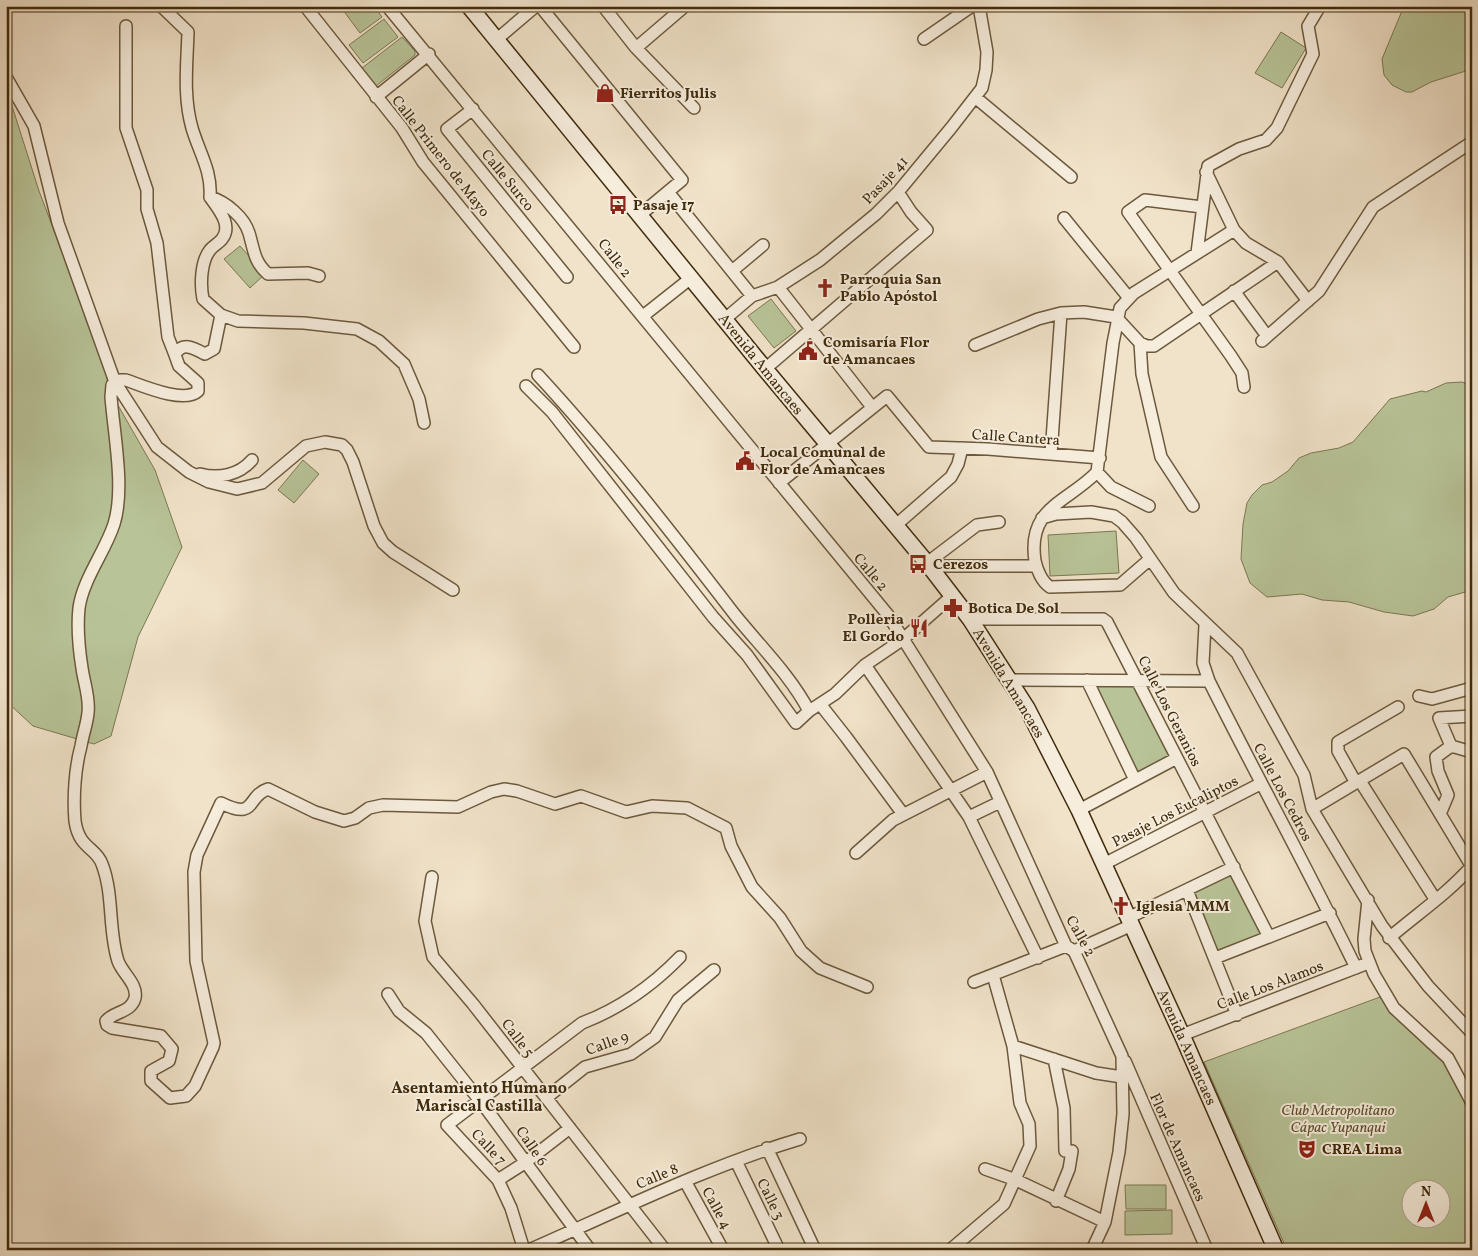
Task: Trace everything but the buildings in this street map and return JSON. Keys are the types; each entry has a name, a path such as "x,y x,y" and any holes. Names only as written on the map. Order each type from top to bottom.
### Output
{"street":[{"path":"161,6 188,32 186,96 192,128 208,168 210,197 224,217 225,233 222,239 210,249 204,261 202,299 221,315 238,321 304,323 357,330 372,337 404,364 419,399 424,423"},
{"name":"Calle Primero de Mayo","path":"305,6 402,128 423,162 574,347"},
{"name":"Calle 2","path":"388,6 888,615 987,772 1122,1056 1120,1152 1105,1222 1092,1250"},
{"path":"496,40 536,6"},
{"path":"540,6 682,180 640,215"},
{"path":"603,6 636,48 694,108"},
{"path":"636,48 686,6"},
{"path":"924,39 972,6"},
{"name":"Pasaje 41","path":"725,319 752,296 778,287 820,260 876,214 898,192 982,88 987,61 984,24 979,6"},
{"path":"1197,253 1206,172 1212,162 1266,140 1277,128 1313,54 1308,26 1320,6"},
{"name":"Avenida Amancaes","path":"474,8 496,40 765,369 929,564 970,619 1027,708 1079,810 1182,1036 1276,1250"},
{"path":"126,26 126,128 147,190 147,209 157,243 168,337 179,366 198,383 198,391 182,397 126,380 115,382 112,385 111,397 119,490 118,511 105,549 84,591 79,609 82,668 88,708 80,747 75,790 75,820 81,840 102,862 109,897 117,959 134,991 135,997 125,1011 110,1017 106,1021 107,1025 112,1028 161,1036 170,1044 172,1049 169,1061 149,1074 151,1081 166,1095 180,1098 191,1092 214,1043 196,961 194,872 197,855 221,803 236,810 246,808 264,790 268,789 315,812 344,821 349,821 369,808 390,804 458,807 491,792 504,789 555,804 581,796 626,812 652,806 695,810 726,828 731,846 752,887 780,918 801,951 812,962 828,972 868,986"},
{"path":"376,97 429,54"},
{"path":"6,77 34,126 58,223 115,382 157,448 189,472 222,487 250,488 270,478 306,446 325,442 342,445 353,462 374,526 383,543 393,552 453,590"},
{"path":"6,85 19,99"},
{"path":"975,97 1071,177"},
{"name":"Calle Surco","path":"474,109 446,129 567,277"},
{"path":"1234,291 1264,338 1319,291 1373,207 1472,142"},
{"path":"1206,172 1234,230 1246,243 1278,262 1308,300"},
{"path":"668,192 752,296"},
{"path":"765,369 927,230 911,212 898,192"},
{"path":"210,197 222,201 231,208 248,231 256,261 268,274 308,273 319,276"},
{"path":"1202,207 1146,200 1128,212 1242,373 1244,387"},
{"path":"1064,218 1129,298"},
{"path":"1150,559 1126,582 1114,587 1050,587 1045,584 1036,566 1036,533 1042,518 1058,500 1097,472 1116,317 1120,308 1129,298 1234,230"},
{"path":"732,271 763,245"},
{"path":"975,345 1038,319 1061,312 1084,312 1116,317 1140,343 1154,346 1278,262"},
{"path":"642,316 691,278"},
{"path":"778,287 872,407 780,483"},
{"path":"1051,454 1061,312"},
{"path":"174,355 182,347 192,347 205,354 210,353 214,349 221,315"},
{"path":"1140,343 1142,374 1161,457 1192,506"},
{"path":"538,375 667,526 749,632 786,675 809,711"},
{"path":"526,386 552,412 713,617 747,655 796,723 809,711 835,694 865,666 902,640 953,595"},
{"name":"Calle Cantera","path":"872,407 888,396 929,448 962,448 1100,458"},
{"path":"896,525 951,477 958,464 962,448"},
{"path":"189,472 206,476 233,474 245,468 252,460"},
{"path":"1097,472 1111,486 1149,506"},
{"path":"1042,518 1056,514 1090,512 1114,516 1136,538 1174,593 1237,653 1304,775 1312,809 1389,938 1428,986 1472,1033"},
{"path":"929,564 978,525 999,522"},
{"path":"929,564 1036,566"},
{"name":"Calle Los Geranios","path":"970,619 1103,619 1112,629 1269,937"},
{"name":"Calle Los Cedros","path":"1205,624 1203,663 1209,681 1260,784 1330,912 1356,968"},
{"path":"865,666 970,817 1038,958"},
{"path":"1009,680 1137,679 1209,681"},
{"path":"1087,680 1135,780"},
{"path":"1419,696 1432,699 1472,688"},
{"path":"820,704 903,814"},
{"path":"1398,707 1338,742 1338,752 1435,899"},
{"path":"1451,746 1439,718 1472,716"},
{"path":"1440,814 1448,795 1438,771 1436,757 1451,746"},
{"path":"1451,746 1472,752"},
{"path":"1312,809 1404,754 1440,814 1471,867 1452,888 1435,899 1389,938"},
{"path":"1079,810 1177,758"},
{"path":"856,853 893,820 987,772"},
{"name":"Pasaje Los Eucaliptos","path":"1104,864 1260,784"},
{"path":"970,817 1000,802"},
{"path":"974,982 1038,958 1070,949 1130,921 1234,867"},
{"name":"Calle 5","path":"432,877 425,920 433,958 473,1004 521,1068 665,1250"},
{"path":"1187,890 1237,1014"},
{"path":"1368,900 1364,939 1369,962 1394,1008 1448,1058 1472,1103"},
{"path":"1215,958 1330,912"},
{"path":"1364,939 1371,929 1382,926"},
{"path":"478,1100 582,1022 607,1013 634,998 658,980 680,957"},
{"name":"Calle Los Alamos","path":"1182,1036 1369,962"},
{"name":"Calle 9","path":"546,1098 585,1068 631,1054 655,1037 678,1000 714,970"},
{"path":"950,1250 952,1246 1004,1204 1030,1146 1029,1124 1020,1103 1013,1046 993,975"},
{"name":"Calle 6","path":"388,994 408,1020 426,1033 526,1162 534,1176 590,1250"},
{"path":"1013,1046 1096,1073 1122,1077"},
{"name":"Flor de Amancaes","path":"1122,1056 1207,1250"},
{"path":"1054,1060 1064,1108 1069,1151 1069,1169 1056,1200"},
{"name":"Calle 7","path":"478,1100 447,1125 498,1180 511,1208 524,1250"},
{"path":"498,1180 526,1162 570,1128"},
{"name":"Calle 8","path":"529,1250 685,1181 768,1148 800,1139"},
{"path":"768,1148 815,1250"},
{"name":"Calle 3","path":"736,1161 778,1250"},
{"path":"985,1169 1016,1180 1105,1222"},
{"name":"Calle 4","path":"685,1181 723,1250"}],"green space":[{"path":"340,6 374,6 382,17 360,33"},
{"path":"1404,6 1472,6 1472,69 1431,82 1412,92 1406,92 1392,85 1384,75 1382,59"},
{"path":"384,19 398,37 363,63 349,45"},
{"path":"1281,32 1306,48 1282,88 1255,73"},
{"path":"402,37 415,51 415,55 376,86 362,68"},
{"path":"6,87 39,191 99,349 111,393 155,470 182,547 138,637 111,736 94,744 33,726 6,701"},
{"path":"240,246 265,274 250,288 224,259"},
{"path":"771,299 796,331 774,348 748,316"},
{"path":"1462,382 1472,386 1472,590 1448,597 1434,609 1413,616 1384,612 1349,602 1322,600 1302,594 1267,597 1250,583 1241,559 1243,524 1247,503 1262,485 1272,482 1288,471 1299,458 1311,453 1339,448 1353,442 1390,399 1422,391 1426,392 1446,383"},
{"path":"303,460 319,474 294,503 278,490"},
{"path":"1116,531 1119,573 1050,576 1048,535"},
{"path":"1134,683 1172,755 1136,775 1095,685"},
{"path":"1232,873 1262,933 1218,952 1193,891"},
{"name":"Club Metropolitano Cápac Yupanqui","path":"1380,997 1392,1011 1446,1062 1472,1113 1472,1250 1287,1250 1204,1062"},
{"path":"1125,1185 1166,1185 1166,1209 1126,1209"},
{"path":"1172,1210 1172,1234 1125,1235 1125,1211"}],"place":[{"name":"Fierritos Julis","path":"605,93"},
{"name":"Pasaje 17","path":"618,205"},
{"name":"Parroquia San Pablo Apóstol","path":"825,288"},
{"name":"Comisaría Flor de Amancaes","path":"808,351"},
{"name":"Local Comunal de Flor de Amancaes","path":"745,461"},
{"name":"Cerezos","path":"918,564"},
{"name":"Botica De Sol","path":"953,608"},
{"name":"Polleria El Gordo","path":"919,628"},
{"name":"Iglesia MMM","path":"1121,906"},
{"name":"CREA Lima","path":"1307,1149"}],"district":[{"name":"Asentamiento Humano Mariscal Castilla","path":"479,1096"}]}
